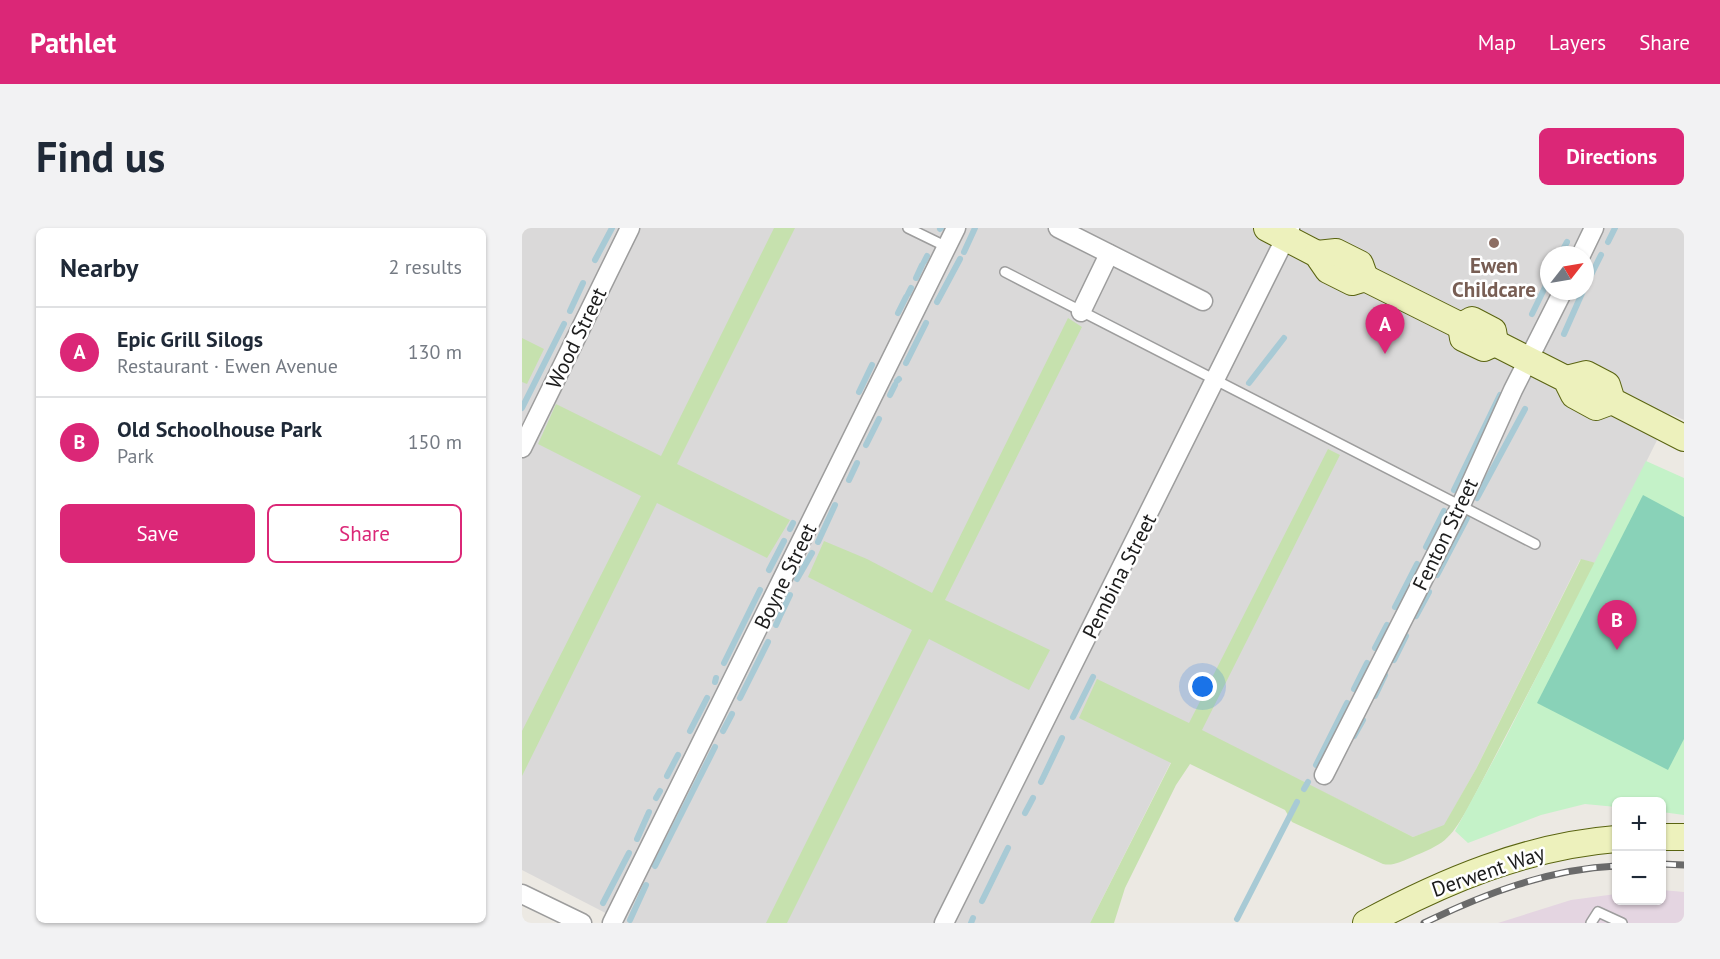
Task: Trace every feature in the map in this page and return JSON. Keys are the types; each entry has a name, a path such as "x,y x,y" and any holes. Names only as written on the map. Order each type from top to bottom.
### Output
{"street":[{"name":"Wood Street","path":"522,448 630,228"},
{"name":"Boyne Street","path":"612,923 956,228"},
{"path":"1058,228 1203,301"},
{"path":"1585,246 1594,228"},
{"path":"1281,231 1317,254 1328,270 1352,282 1365,278 1461,326 1463,338 1484,348 1495,343 1529,360 1566,379 1574,395 1596,407 1612,401 1684,438"},
{"name":"Pembina Street","path":"944,923 1156,501 1281,231"},
{"path":"1081,312 1109,254"},
{"name":"Fenton Street","path":"1324,775 1461,505 1559,300"},
{"path":"1666,837 1684,837"},
{"name":"Derwent Way","path":"1366,923 1467,874 1526,855 1585,841 1612,839"},
{"path":"522,894 582,923"}],"lane":[{"path":"908,228 947,248"},
{"path":"1005,272 1535,544"},
{"path":"1591,923 1598,912 1622,923"}],"shaded area":[{"path":"522,228 1684,228 1684,420 1670,414 1596,563 1580,560 1476,769 1444,826 1413,837 1202,731 1171,762 1090,923 625,923 522,870"},
{"path":"1666,890 1684,892 1684,923 1498,923 1571,900 1612,895 1612,905 1666,905"}],"green space":[{"path":"774,228 795,228 677,464 790,520 767,558 657,503 522,776 522,731 641,496 538,444 556,404 661,456"},
{"path":"1068,318 1082,327 945,600 1050,650 1029,690 929,639 787,923 766,923 912,630 808,577 824,541 867,559 932,593"},
{"path":"522,338 544,349 527,384 522,382"},
{"path":"1328,449 1340,455 1202,730 1413,837 1444,825 1476,769 1581,559 1596,563 1468,808 1450,835 1438,845 1400,862 1383,864 1292,822 1285,810 1190,764 1176,785 1125,888 1114,923 1090,923 1171,763 1079,718 1097,679 1189,723"},
{"path":"1646,461 1684,478 1684,815 1666,813 1666,797 1612,797 1612,807 1585,804 1541,815 1468,843 1455,831 1506,737"},
{"path":"1643,495 1684,517 1684,739 1668,770 1537,703"}],"waterway":[{"path":"595,260 612,228"},
{"path":"964,252 975,228"},
{"path":"1608,242 1615,228"},
{"path":"1565,246 1567,242"},
{"path":"1594,269 1601,255"},
{"path":"924,262 927,256"},
{"path":"937,302 960,259"},
{"path":"916,278 922,265"},
{"path":"570,311 583,283"},
{"path":"908,294 911,288"},
{"path":"898,313 906,297"},
{"path":"1532,314 1540,298"},
{"path":"1564,334 1579,300"},
{"path":"906,363 926,323"},
{"path":"522,408 564,324"},
{"path":"1249,383 1284,338"},
{"path":"859,392 872,365"},
{"path":"890,395 895,385"},
{"path":"1454,490 1500,395"},
{"path":"1477,498 1525,409"},
{"path":"866,445 879,419"},
{"path":"849,480 857,463"},
{"path":"818,542 835,505"},
{"path":"1426,547 1444,511"},
{"path":"1437,575 1467,518"},
{"path":"790,529 793,523"},
{"path":"769,570 784,541"},
{"path":"797,579 812,553"},
{"path":"1395,607 1417,564"},
{"path":"724,663 760,590"},
{"path":"1416,616 1429,592"},
{"path":"781,614 790,595"},
{"path":"776,625 780,616"},
{"path":"1375,648 1387,625"},
{"path":"1394,660 1406,636"},
{"path":"740,698 768,642"},
{"path":"1354,689 1367,663"},
{"path":"1375,696 1385,675"},
{"path":"1073,717 1093,677"},
{"path":"715,682 716,678"},
{"path":"690,731 707,698"},
{"path":"1316,765 1347,703"},
{"path":"723,731 732,714"},
{"path":"1354,736 1363,720"},
{"path":"1041,782 1062,738"},
{"path":"655,866 715,747"},
{"path":"667,776 678,755"},
{"path":"1304,789 1308,782"},
{"path":"656,798 660,791"},
{"path":"1025,813 1033,798"},
{"path":"1237,919 1297,802"},
{"path":"637,839 649,812"},
{"path":"982,901 1008,848"},
{"path":"603,903 629,853"},
{"path":"630,920 646,885"},
{"path":"971,923 973,918"}],"railway":[{"path":"1666,864 1684,865"},
{"path":"1424,923 1470,902 1517,885 1566,872 1612,866"}],"place":[{"name":"Ewen Childcare","path":"1494,243"},
{"name":"Epic Grill Silogs","path":"1385,354"},
{"name":"Old Schoolhouse Park","path":"1617,650"}]}
